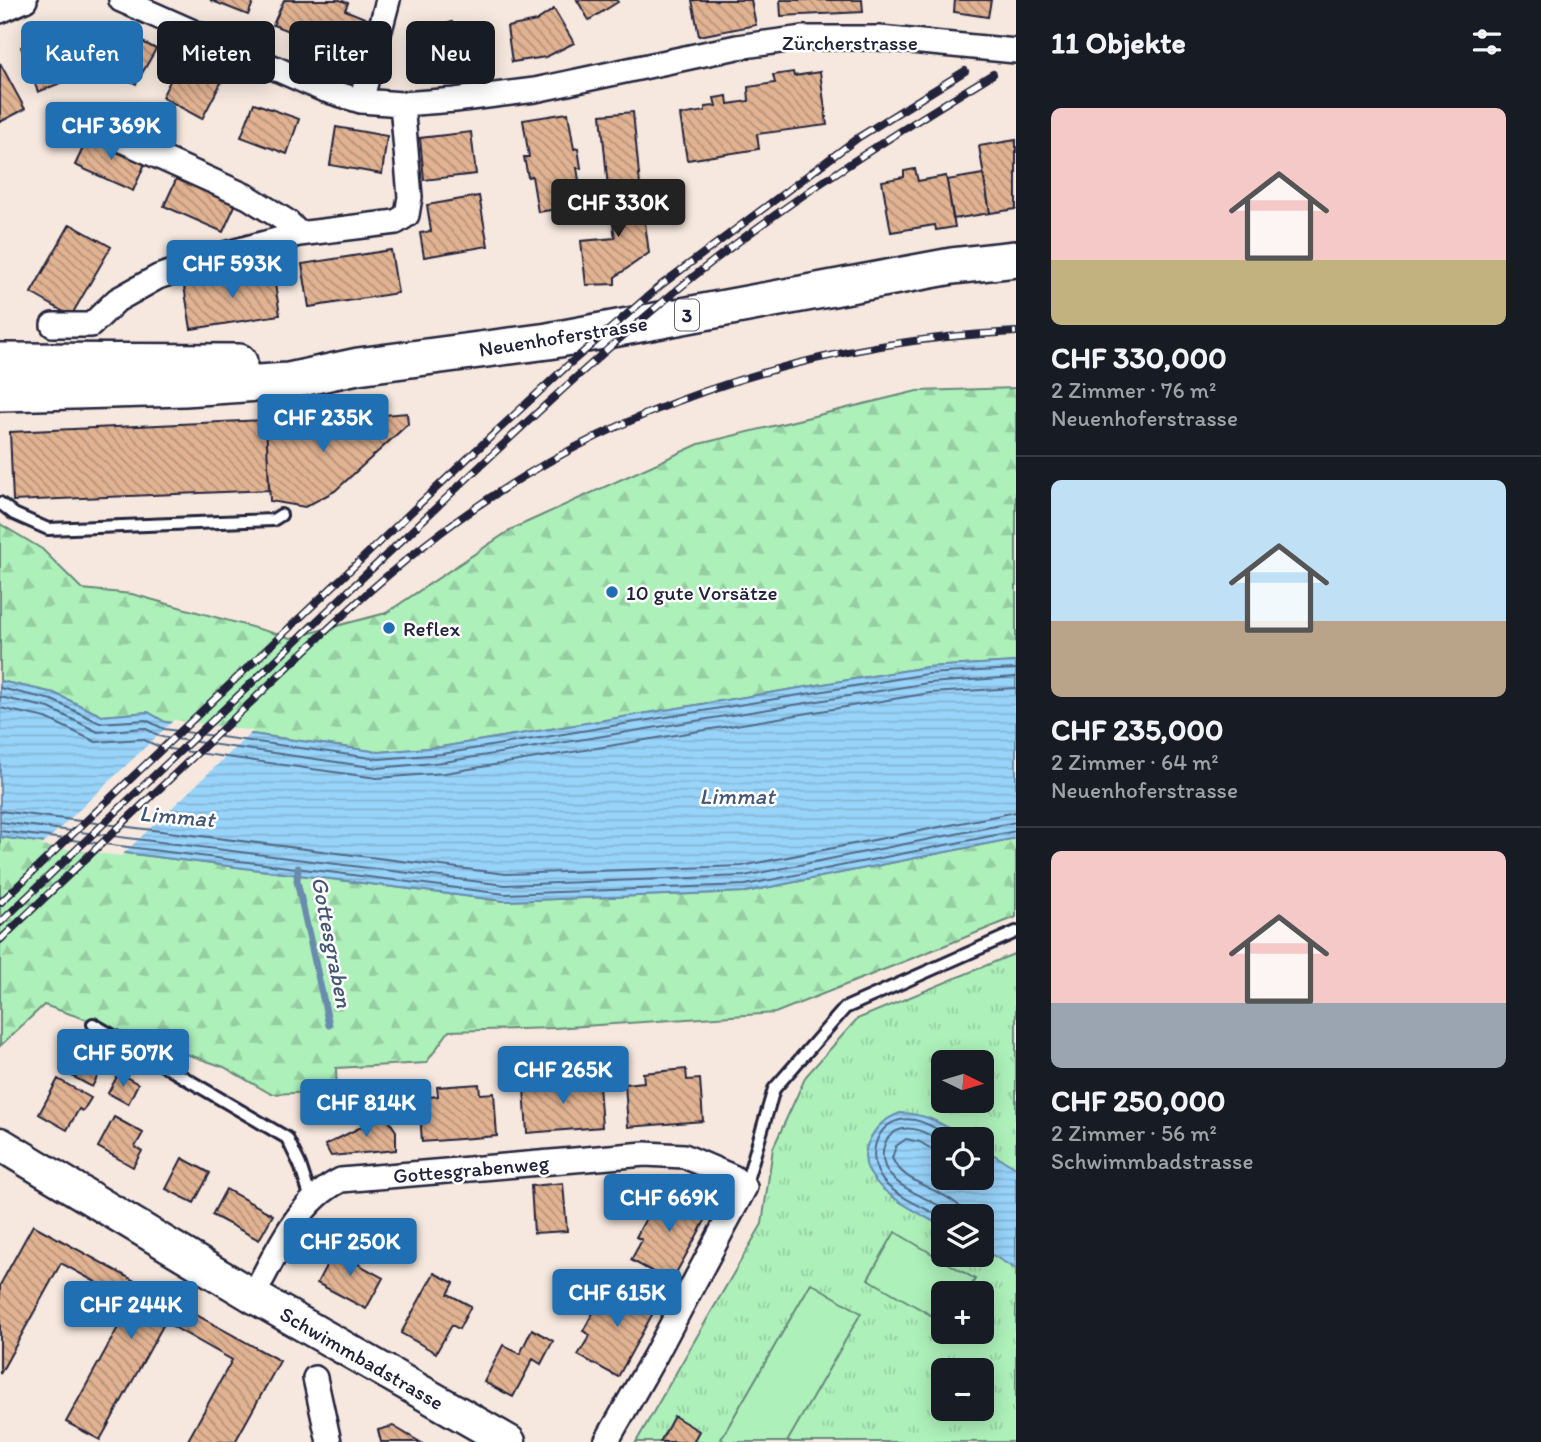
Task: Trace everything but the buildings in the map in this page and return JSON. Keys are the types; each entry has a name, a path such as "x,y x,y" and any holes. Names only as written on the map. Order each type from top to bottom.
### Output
{"main road":[{"name":"Neuenhoferstrasse","path":"0,393 184,388 288,381 358,366 548,341 952,266 1016,259"},
{"name":"Neuenhoferstrasse","path":"0,361 287,361 358,366"},
{"name":"Schwimmbadstrasse","path":"0,1144 253,1296 509,1442"}],"street":[{"path":"0,11 25,0"},
{"name":"Zürcherstrasse","path":"121,0 305,82 361,101 402,104 535,90 737,47 803,38 879,38 1016,51"},
{"path":"361,101 388,0"},
{"path":"53,325 91,326 117,300 158,277 228,253 299,234 396,222 407,215 410,197 402,104"},
{"path":"117,138 248,197 288,222 299,234"},
{"name":"Gottesgrabenweg","path":"253,1296 311,1199 341,1180 645,1154 684,1156 733,1177 745,1187"},
{"path":"606,1442 745,1187"},
{"path":"316,1378 329,1442"}],"lane":[{"path":"0,503 14,514 48,528 273,520 281,515"},
{"path":"745,1187 774,1089 845,1008 1016,932"},
{"path":"93,1024 287,1138 300,1165 311,1199"}],"green space":[{"path":"1016,388 1016,662 927,667 441,747 379,752 165,722 148,712 102,716 54,693 0,681 0,524 42,549 82,589 132,594 291,638 386,613 512,529 699,444 917,391"},
{"path":"0,837 504,901 745,892 1016,838 1016,917 775,1013 554,1028 449,1031 426,1063 336,1068 337,1091 271,1094 224,1067 44,1005 0,1046"},
{"path":"1016,953 1016,1442 636,1442 762,1224 773,1148 806,1076 857,1019"},
{"path":"895,1232 931,1253 931,1267 955,1267 975,1279 931,1281 931,1315 868,1279"},
{"path":"811,1283 861,1313 787,1442 726,1442 721,1439"}],"water":[{"name":"Limmat","path":"1016,662 1016,838 745,892 504,901 0,837 0,681 54,693 102,716 148,712 165,722 379,752 441,747 927,667"},
{"path":"900,1113 910,1114 946,1127 931,1127 931,1190 994,1190 994,1155 1016,1168 1016,1269 994,1256 994,1204 931,1204 931,1220 902,1203 876,1182 868,1170 865,1156 875,1131"}],"pier":[{"path":"174,720 253,731 121,856 41,846"}],"waterway":[{"name":"Gottesgraben","path":"298,868 297,881 329,1025"}],"railway":[{"path":"0,903 567,366 661,285 859,137 965,71"},
{"path":"0,923 482,464 646,316 724,252 799,198 993,74"},
{"path":"0,940 375,586 426,544 491,497 559,456 630,421 704,392 780,368 858,350 936,338 1016,332"}],"place":[{"name":"10 gute Vorsätze","path":"612,592"},
{"name":"Reflex","path":"389,628"}]}
